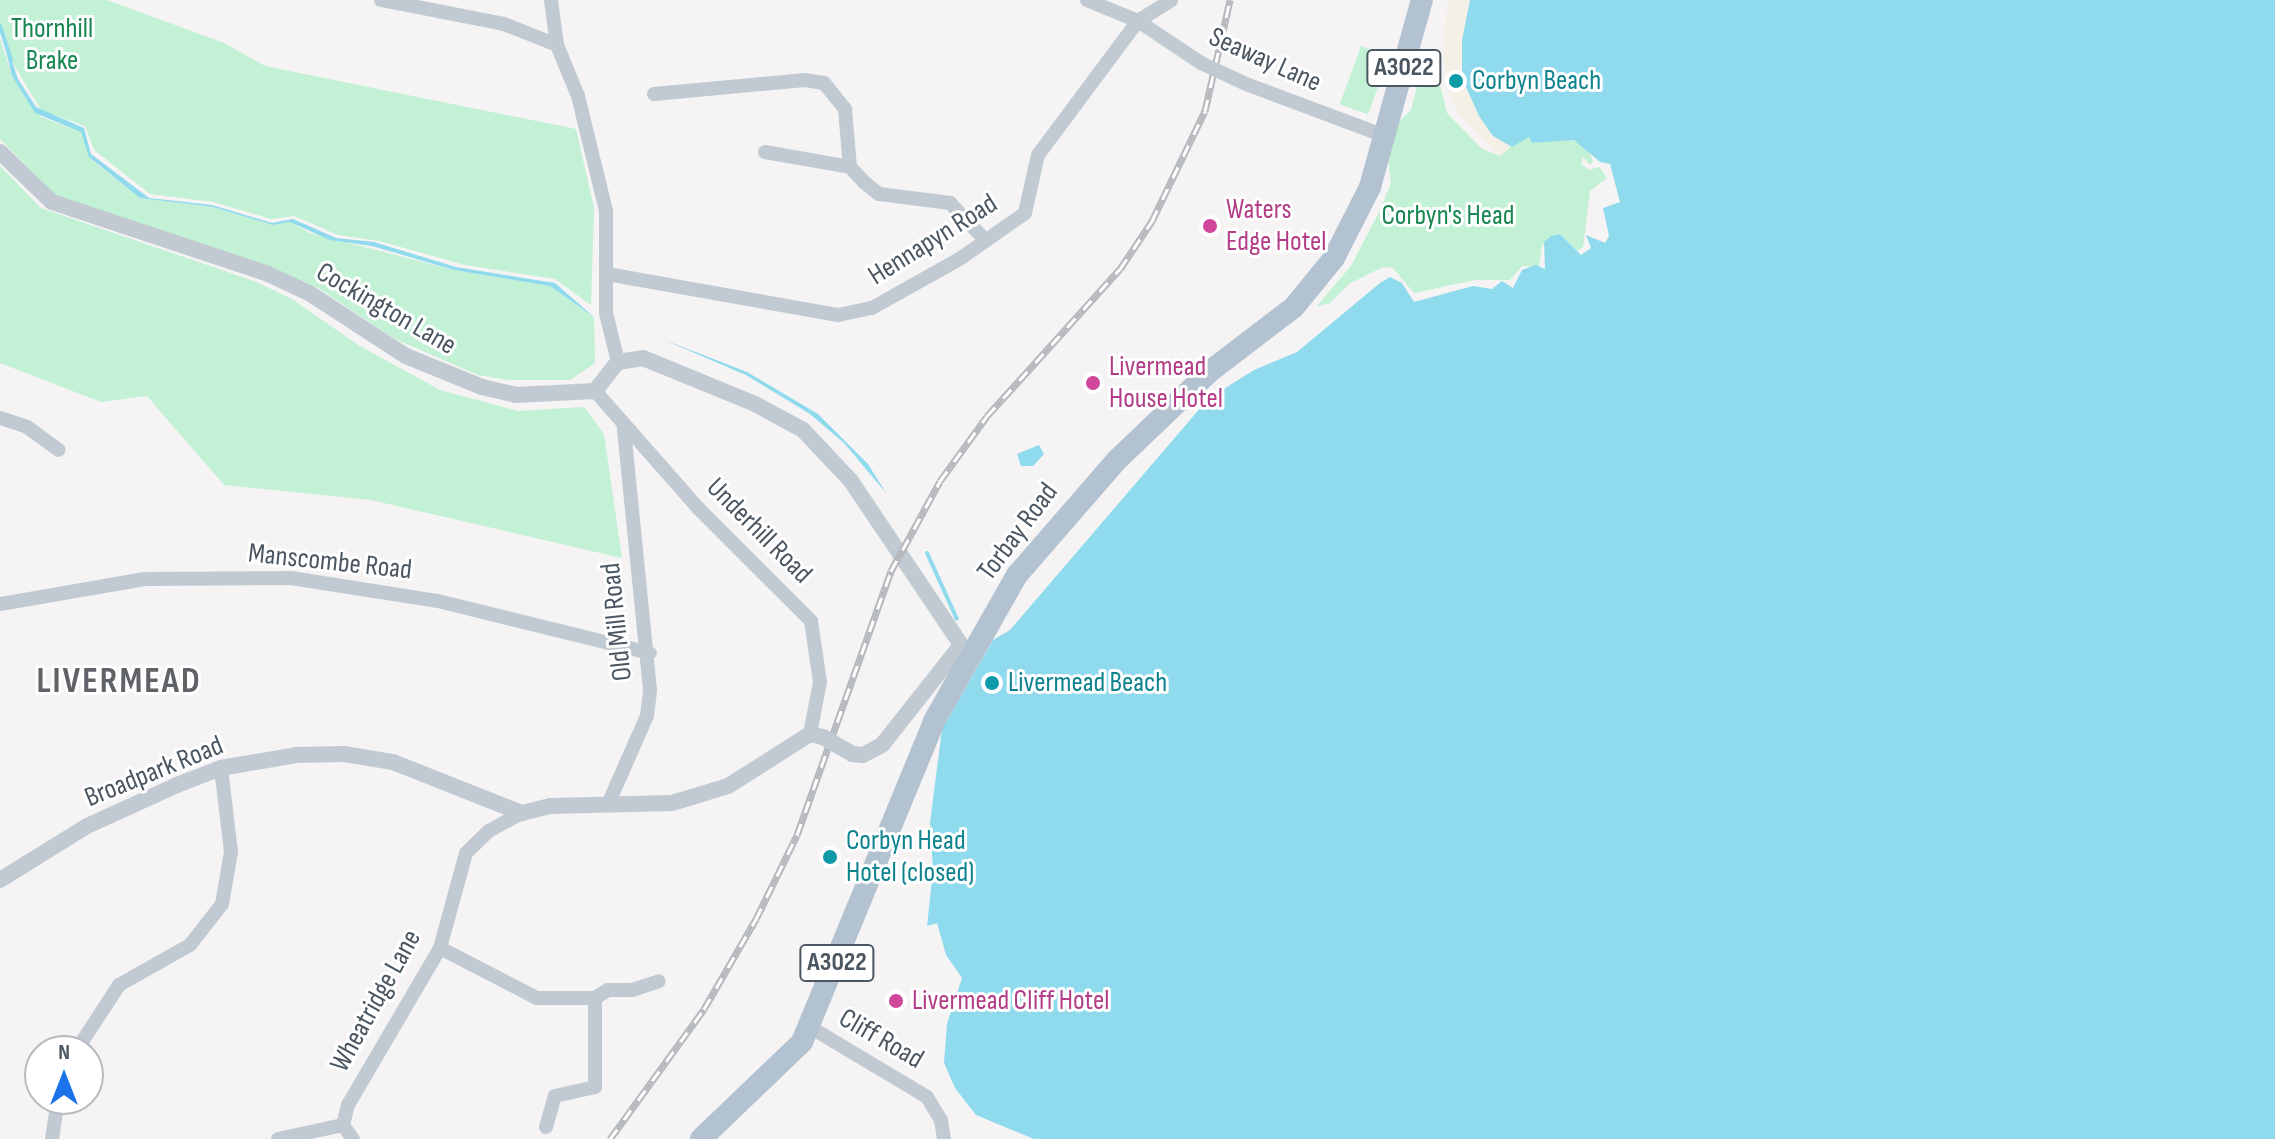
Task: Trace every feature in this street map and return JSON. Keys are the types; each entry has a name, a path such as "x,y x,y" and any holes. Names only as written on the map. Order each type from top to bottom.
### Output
{"main road":[{"name":"Torbay Road","path":"701,1139 789,1056 810,1027 919,753 965,650 1017,575 1092,485 1209,372 1281,318 1315,283 1359,213 1385,136 1422,0"}],"street":[{"path":"381,0 504,24 557,45"},
{"path":"551,0 557,45 597,166 606,211 606,313 618,362"},
{"name":"Seaway Lane","path":"1087,0 1138,21 1201,63 1246,84 1385,136"},
{"name":"Hennapyn Road","path":"607,274 838,315 872,308 986,241 1025,213 1038,155 1138,21 1171,0"},
{"path":"654,94 805,80 824,83 845,109 850,167"},
{"path":"765,152 797,151 850,167 879,194 950,203 986,241"},
{"name":"Cockington Lane","path":"0,152 52,202 268,274 309,293 369,335 448,376 516,395 595,391"},
{"path":"595,391 618,362 654,361 803,430 859,491 965,650 882,745 863,755 852,754 817,736"},
{"name":"Underhill Road","path":"595,391 624,428 811,621 820,666 817,736"},
{"path":"0,418 27,427 59,450"},
{"name":"Old Mill Road","path":"609,802 647,716 650,653 624,428"},
{"name":"Manscombe Road","path":"0,604 145,579 291,578 438,601 650,653"},
{"name":"Wheatridge Lane","path":"343,1125 348,1105 440,948 466,853 489,831 522,813 609,802 672,803 702,795 746,776 817,736"},
{"name":"Broadpark Road","path":"0,880 87,826 221,768 296,755 344,754 444,778 522,813"},
{"path":"86,1035 119,985 190,945 222,904 231,852 221,768"},
{"path":"440,948 537,998 595,998 608,990 632,990 659,981"},
{"path":"546,1127 555,1096 595,1087 595,998"},
{"name":"Cliff Road","path":"810,1027 929,1098 944,1139"},
{"path":"52,1139 56,1115"},
{"path":"278,1139 343,1125 353,1139"}],"green space":[{"name":"Thornhill Brake","path":"0,0 107,0 224,43 265,66 576,129 594,208 591,305 555,279 465,265 379,241 338,235 294,216 271,219 213,202 150,194 94,150 85,126 41,110 11,60 0,26"},
{"path":"0,38 12,76 41,117 81,132 93,161 140,198 213,207 273,225 290,222 310,233 454,270 550,286 594,317 595,363 570,380 508,380 478,375 395,339 318,288 269,267 58,198 0,139"},
{"path":"1361,46 1389,56 1368,115 1340,104"},
{"name":"Corbyn's Head","path":"1425,55 1433,57 1447,113 1482,149 1500,156 1518,140 1529,137 1533,143 1574,140 1585,145 1593,161 1590,165 1583,157 1581,164 1589,170 1599,167 1607,178 1590,191 1583,247 1577,251 1560,234 1551,236 1542,246 1539,267 1522,266 1510,280 1475,280 1414,293 1393,268 1383,267 1349,284 1330,303 1317,306 1351,266 1381,208 1391,183 1385,136 1411,110"},
{"path":"0,166 41,208 254,281 292,299 358,345 440,390 518,411 584,407 604,434 622,558 371,500 224,485 147,396 101,402 0,363"}],"sand":[{"path":"1448,0 1557,0 1514,144 1500,156 1457,111 1447,86 1443,52"}],"water":[{"path":"1470,0 2275,0 2275,1139 1034,1139 976,1115 955,1088 944,1063 947,1024 962,978 946,955 937,923 927,926 933,870 930,823 942,729 993,640 1010,630 1208,399 1254,370 1297,352 1380,283 1390,277 1402,283 1414,302 1473,286 1492,289 1502,281 1513,288 1522,270 1536,265 1545,269 1544,242 1551,236 1560,234 1581,255 1591,248 1586,235 1605,243 1609,236 1603,208 1620,202 1610,164 1600,162 1574,140 1532,143 1529,137 1512,147 1493,136 1479,116 1462,78 1462,40"},
{"path":"0,26 18,79 36,107 84,128 91,154 149,198 212,205 272,223 293,219 336,238 374,242 456,267 555,283 594,317 550,286 454,270 372,246 330,240 290,222 273,225 213,207 140,198 89,157 81,132 35,113 12,76"},
{"path":"662,339 747,372 818,414 868,464 886,493 844,443 810,414 746,375"},
{"path":"1039,445 1044,454 1033,466 1021,466 1017,454"}],"waterway":[{"path":"0,26 11,60"},
{"path":"927,553 957,619"}],"railway":[{"path":"610,1139 704,1009 756,919 797,835 891,571 940,481 987,416 1120,269 1152,221 1205,111 1230,0"}],"place":[{"name":"Corbyn Beach","path":"1456,81"},
{"name":"Waters Edge Hotel","path":"1210,226"},
{"name":"Livermead House Hotel","path":"1093,383"},
{"name":"Livermead Beach","path":"992,683"},
{"name":"Corbyn Head Hotel (closed)","path":"830,857"},
{"name":"Livermead Cliff Hotel","path":"896,1001"}],"district":[{"name":"LIVERMEAD","path":"119,682"}]}
